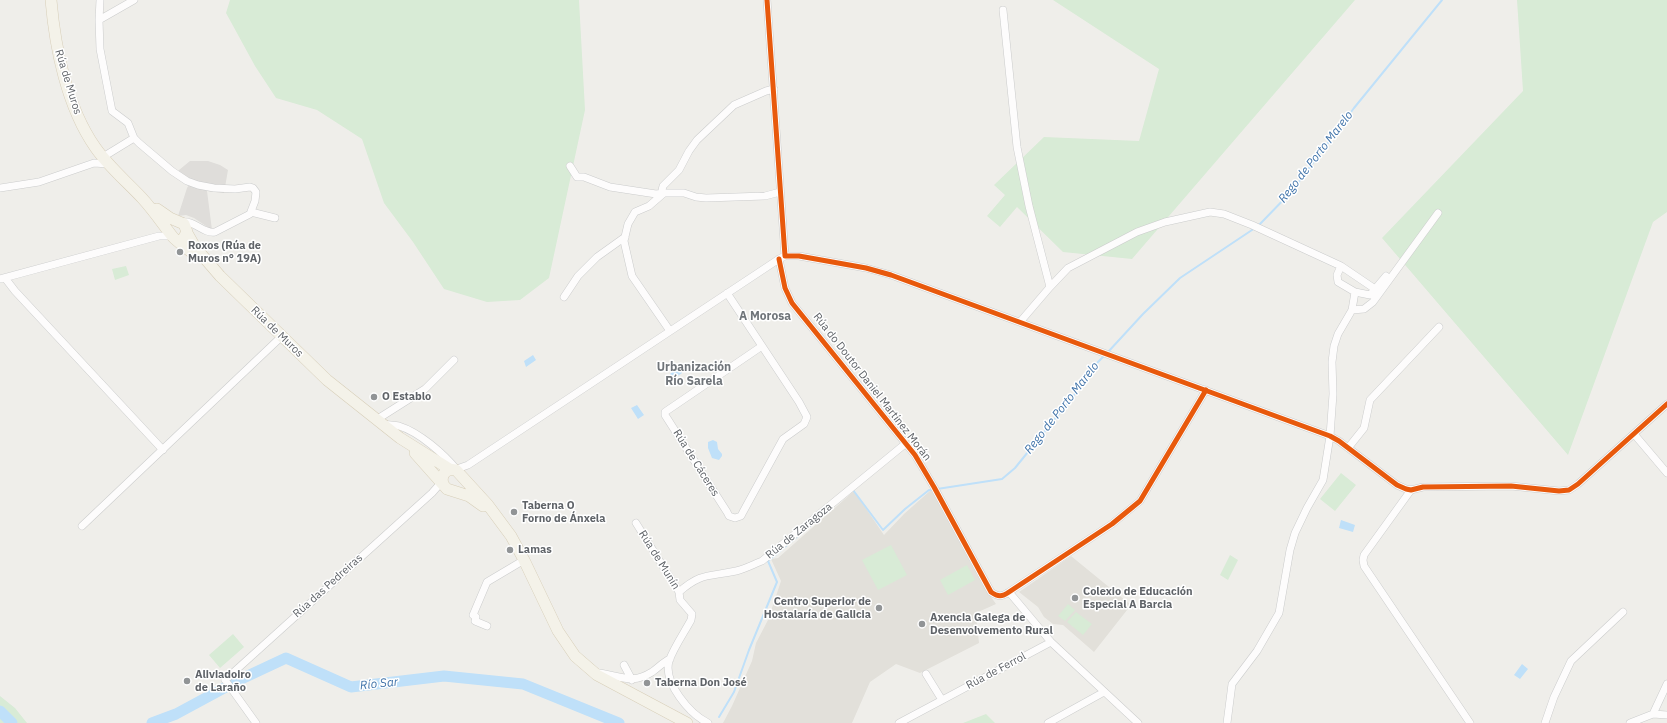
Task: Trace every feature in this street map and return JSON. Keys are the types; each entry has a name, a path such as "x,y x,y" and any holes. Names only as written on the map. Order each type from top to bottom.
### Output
{"main road":[{"name":"Rúa de Muros","path":"51,0 57,45 73,104 101,159 142,198 164,214 171,230 281,337 335,386 400,438"},
{"name":"Rúa de Muros","path":"171,230 181,239 187,232 195,248 220,276"},
{"path":"400,438 488,505 503,524 524,560 562,639 574,656 594,673 685,720 695,723"},
{"path":"400,438 452,478 503,524"}],"street":[{"path":"100,0 99,43 111,108 128,123 134,138 172,171 192,183 214,188 254,188 256,196 251,212 275,218"},
{"path":"99,20 134,0"},
{"name":"Rúa do Doutor Daniel Martínez Morán","path":"767,0 774,89 782,258 785,288 792,303 923,468 991,592 998,596 1003,596 1009,592"},
{"path":"1003,10 1017,148 1029,206 1050,287"},
{"path":"664,193 662,190 663,186 679,170 689,151 697,140 734,105 774,89"},
{"path":"0,188 39,182 101,159 134,138"},
{"path":"570,166 577,177 584,177 610,187 656,194 684,193 696,198 706,198 765,196 780,192"},
{"path":"664,193 649,206 635,212 628,224 624,241 632,276 670,331"},
{"name":"Rúa de Muros","path":"171,230 191,222 210,233 215,232 251,212"},
{"path":"1020,322 1068,268 1138,232 1166,222 1210,212 1224,214 1252,225 1341,266 1375,289"},
{"path":"1352,310 1364,309 1373,302 1438,213"},
{"name":"Rúa de Muros","path":"187,232 193,229 204,230"},
{"path":"2,279 171,230"},
{"path":"564,297 578,276 597,258 625,237"},
{"path":"432,493 468,465 727,293 782,258 799,256 879,271 1330,436 1339,441 1397,485 1411,490 1423,487 1511,486 1559,491 1570,490 1667,404"},
{"path":"1341,266 1337,275 1338,282 1355,292 1370,295 1403,259"},
{"path":"2,279 15,291 163,450"},
{"path":"1227,723 1232,684 1257,651 1279,613 1295,533 1323,480 1330,436 1333,394 1332,362 1334,346 1338,334 1352,310 1355,292"},
{"path":"727,293 762,346"},
{"path":"1348,448 1364,428 1370,400 1439,327"},
{"path":"82,526 281,337"},
{"name":"Rúa de Cáceres","path":"762,346 805,412 806,420 783,439 743,512 738,518 733,518 727,512 665,415 665,412 762,346"},
{"path":"379,422 425,388 454,360"},
{"path":"1138,723 1051,642 1009,592 1112,524 1140,501 1206,390"},
{"path":"379,422 401,426 438,450 452,478"},
{"path":"1634,434 1667,473"},
{"name":"Rúa de Zaragoza","path":"679,592 696,579 719,573 736,571 762,561 905,444"},
{"name":"Rúa das Pedreiras","path":"256,723 227,682 432,493 452,478"},
{"path":"1411,490 1364,554 1364,566 1470,723"},
{"name":"Rúa de Munín","path":"636,523 679,592 680,600 692,616 670,659 668,668 670,678 685,704 698,717 708,723"},
{"path":"487,626 475,620 476,617 473,615 486,584 493,577 524,560"},
{"path":"1545,723 1554,697 1571,661 1624,612"},
{"name":"Rúa de Ferrol","path":"899,723 1051,642"},
{"name":"Rúa de Munín","path":"632,680 641,678 670,659"},
{"path":"624,665 632,680"},
{"path":"594,673 632,680"},
{"path":"926,674 942,700"},
{"path":"1653,714 1667,684"},
{"path":"1048,723 1104,692"},
{"path":"685,704 687,714 685,720"},
{"path":"1630,723 1653,714 1667,715"}],"shaded area":[{"path":"190,161 208,161 220,165 228,170 224,193 207,191 212,230 194,218 186,215 178,216 189,185 177,177 179,170"},
{"name":"Centro Superior de Hostalaría de Galicia","path":"931,490 982,584 996,604 976,613 979,643 920,673 896,664 870,682 852,723 723,723 752,661 756,643 768,620 781,581 771,559 778,558 854,491 884,535 904,514"},
{"name":"Colexio de Educación Especial A Barcia","path":"1071,556 1131,605 1094,652 1063,625 1053,624 1044,617 1038,607 1019,592"}],"green space":[{"path":"230,0 579,0 585,110 549,278 520,300 487,302 444,289 413,242 384,203 362,139 317,110 276,98 255,66 226,13"},
{"path":"1053,0 1355,0 1132,259 1063,252 1017,207 1000,227 987,216 1005,195 994,185 1044,137 1139,141 1159,69"},
{"path":"1517,0 1667,0 1667,212 1653,222 1568,455 1382,238 1523,91"},
{"path":"126,266 129,275 115,280 112,269"},
{"path":"1341,473 1356,485 1335,511 1320,499"},
{"path":"891,545 907,575 878,590 862,560"},
{"path":"1230,555 1238,560 1228,580 1220,575"},
{"path":"967,565 975,580 948,595 940,580"},
{"path":"1068,604 1075,610 1065,621 1058,616"},
{"path":"1076,612 1092,624 1083,635 1067,622"},
{"path":"233,634 244,647 220,668 209,655"},
{"path":"0,696 15,708 27,723 0,723"},
{"path":"986,714 995,723 963,723"}],"water":[{"path":"533,355 536,360 526,367 524,361"},
{"path":"678,367 682,373 673,379 670,374"},
{"path":"637,405 644,415 638,419 631,408"},
{"path":"713,440 717,442 718,449 722,454 719,460 712,458 708,448 708,442"},
{"path":"1341,520 1355,525 1353,532 1339,528"},
{"path":"1522,664 1528,669 1520,679 1514,675"}],"waterway":[{"name":"Rego de Porto Marelo","path":"1259,225 1292,191 1354,108 1442,0"},
{"name":"Rego de Porto Marelo","path":"1108,352 1143,314 1180,278 1255,228"},
{"name":"Rego de Porto Marelo","path":"937,489 1002,479 1015,468 1074,395 1096,364 1105,355"},
{"name":"Rego de Porto Marelo","path":"853,490 883,530 905,509 929,490 933,490"},
{"name":"Rego de Porto Marelo","path":"719,717 734,692 749,650 777,582 768,561 811,525"},
{"name":"Río Sar","path":"152,723 176,714 239,680 286,658 351,687 444,676 523,684 619,723"},
{"name":"Río Sar","path":"0,711 12,723"}],"cycle path":[{"path":"767,0 785,256 799,256 866,268 891,275 1330,436 1339,441 1397,485 1411,490 1423,487 1511,486 1559,491 1569,490 1578,484 1667,404"},
{"path":"779,259 785,288 792,303 915,455 991,592 998,596 1007,594 1112,524 1140,501 1206,390"}],"place":[{"name":"Roxos (Rúa de Muros n° 19A)","path":"180,252"},
{"name":"O Establo","path":"374,397"},
{"name":"Taberna O Forno de Ánxela","path":"514,512"},
{"name":"Lamas","path":"510,550"},
{"name":"Colexio de Educación Especial A Barcia","path":"1075,598"},
{"name":"Centro Superior de Hostalaría de Galicia","path":"879,608"},
{"name":"Axencia Galega de Desenvolvemento Rural","path":"922,624"},
{"name":"Aliviadoiro de Laraño","path":"187,681"},
{"name":"Taberna Don José","path":"647,683"}],"district":[{"name":"A Morosa","path":"765,317"},
{"name":"Urbanización Río Sarela","path":"694,375"}]}
